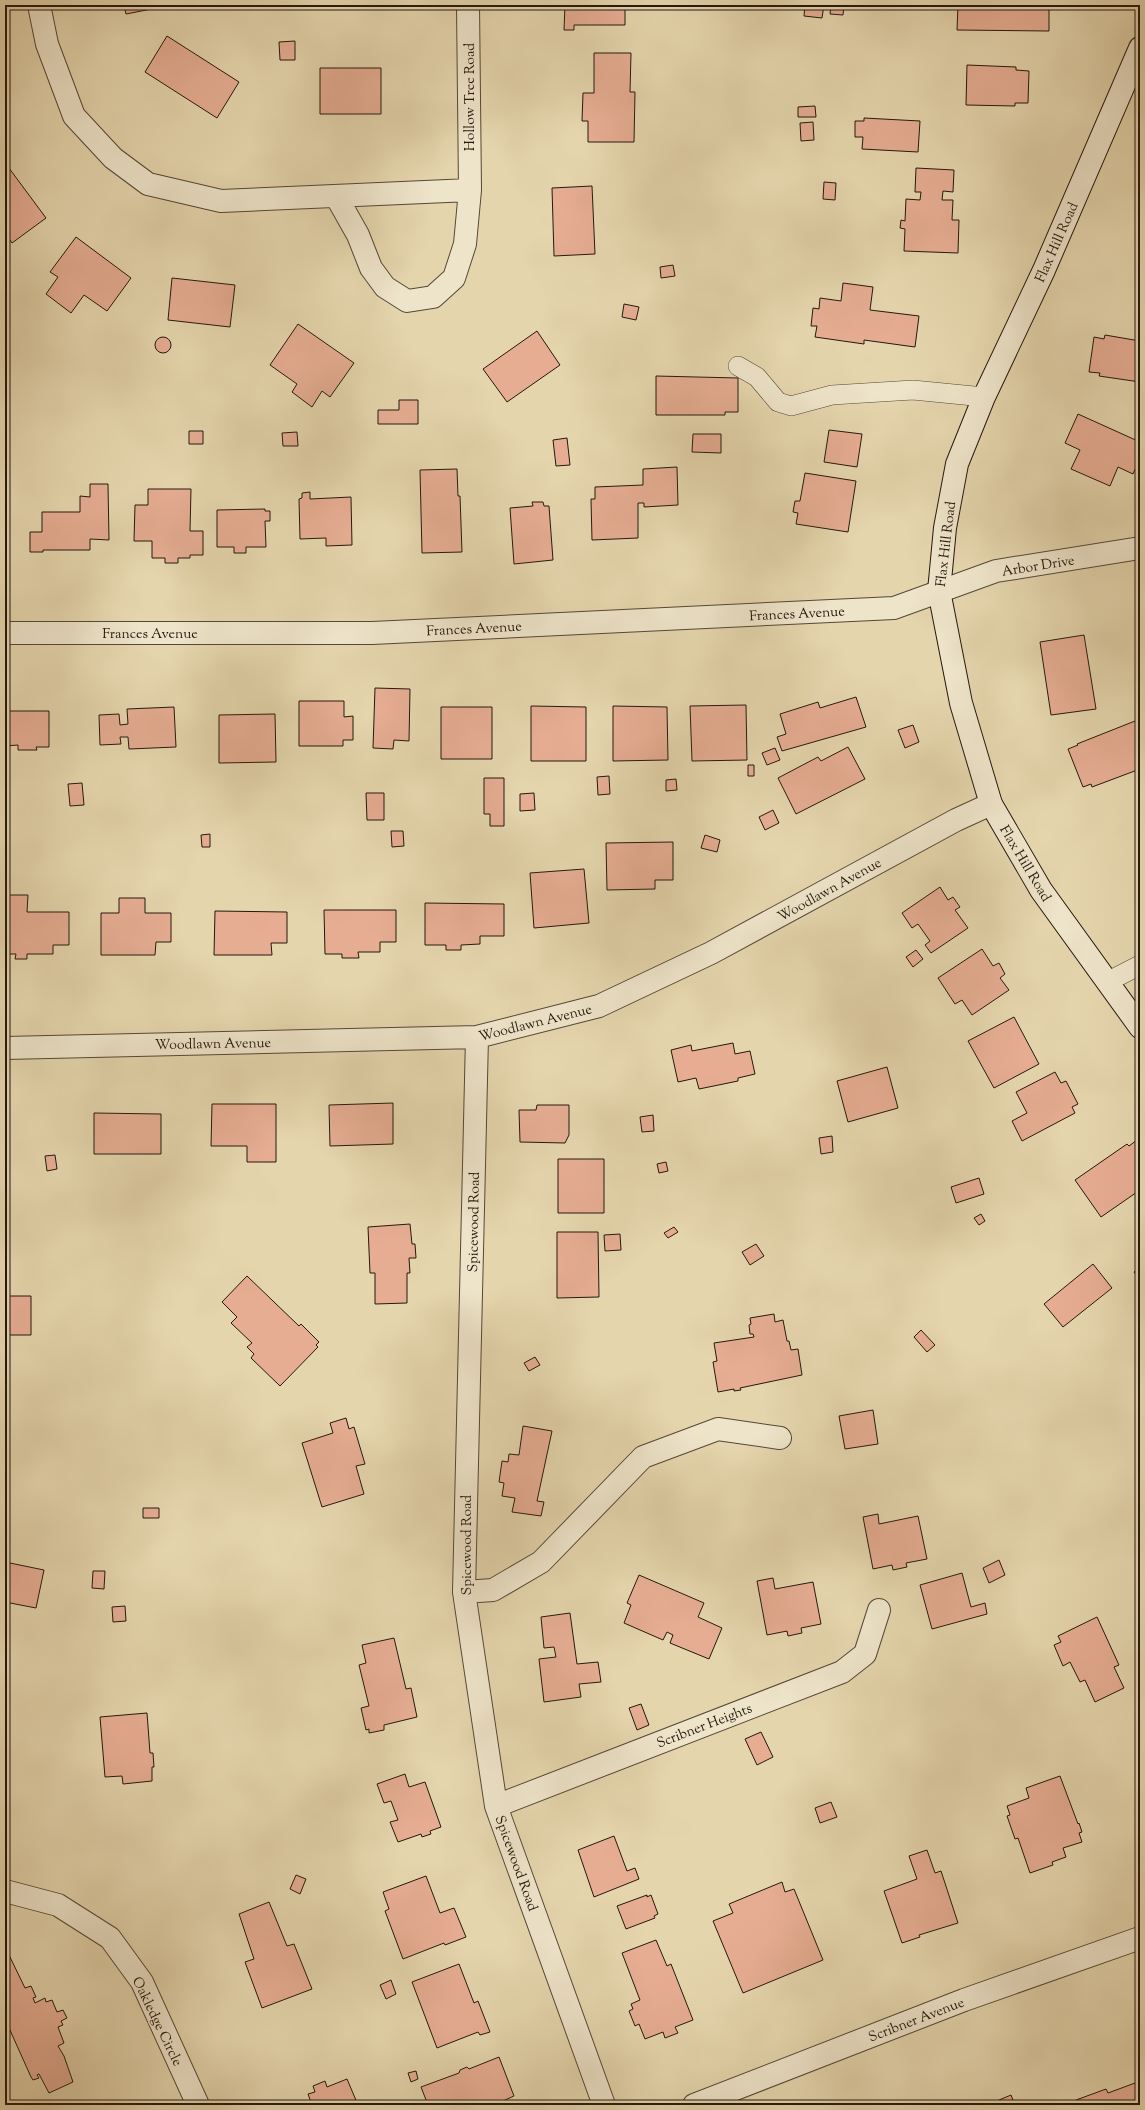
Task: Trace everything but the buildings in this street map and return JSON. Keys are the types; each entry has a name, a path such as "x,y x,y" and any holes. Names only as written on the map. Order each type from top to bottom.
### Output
{"street":[{"path":"39,5 47,44 74,116 113,158 148,184 221,201 470,190"},
{"name":"Hollow Tree Road","path":"336,196 358,235 371,268 385,287 407,302 433,297 454,278 465,244 470,190 468,5"},
{"name":"Flax Hill Road","path":"1140,48 1044,270 984,397 957,464 944,528 939,591 961,703 991,804 1041,890 1140,1027"},
{"name":"Arbor Drive","path":"939,591 996,571 1140,548"},
{"name":"Frances Avenue","path":"5,634 372,633 894,608 939,591"},
{"name":"Woodlawn Avenue","path":"5,1048 478,1037 599,1006 711,953 956,820 991,804"},
{"name":"Spicewood Road","path":"478,1037 464,1592 496,1806 604,2105"},
{"path":"464,1592 493,1590 541,1562 643,1457 718,1429 780,1438"},
{"name":"Scribner Heights","path":"496,1806 842,1672 865,1654 879,1610"},
{"name":"Oakledge Circle","path":"5,1890 58,1905 110,1938 142,1982 198,2105"},
{"name":"Scribner Avenue","path":"694,2105 964,2000 1140,1938"}],"lane":[{"path":"738,366 756,377 778,402 790,406 832,395 913,390 984,397"},
{"path":"1108,982 1140,965"}]}
